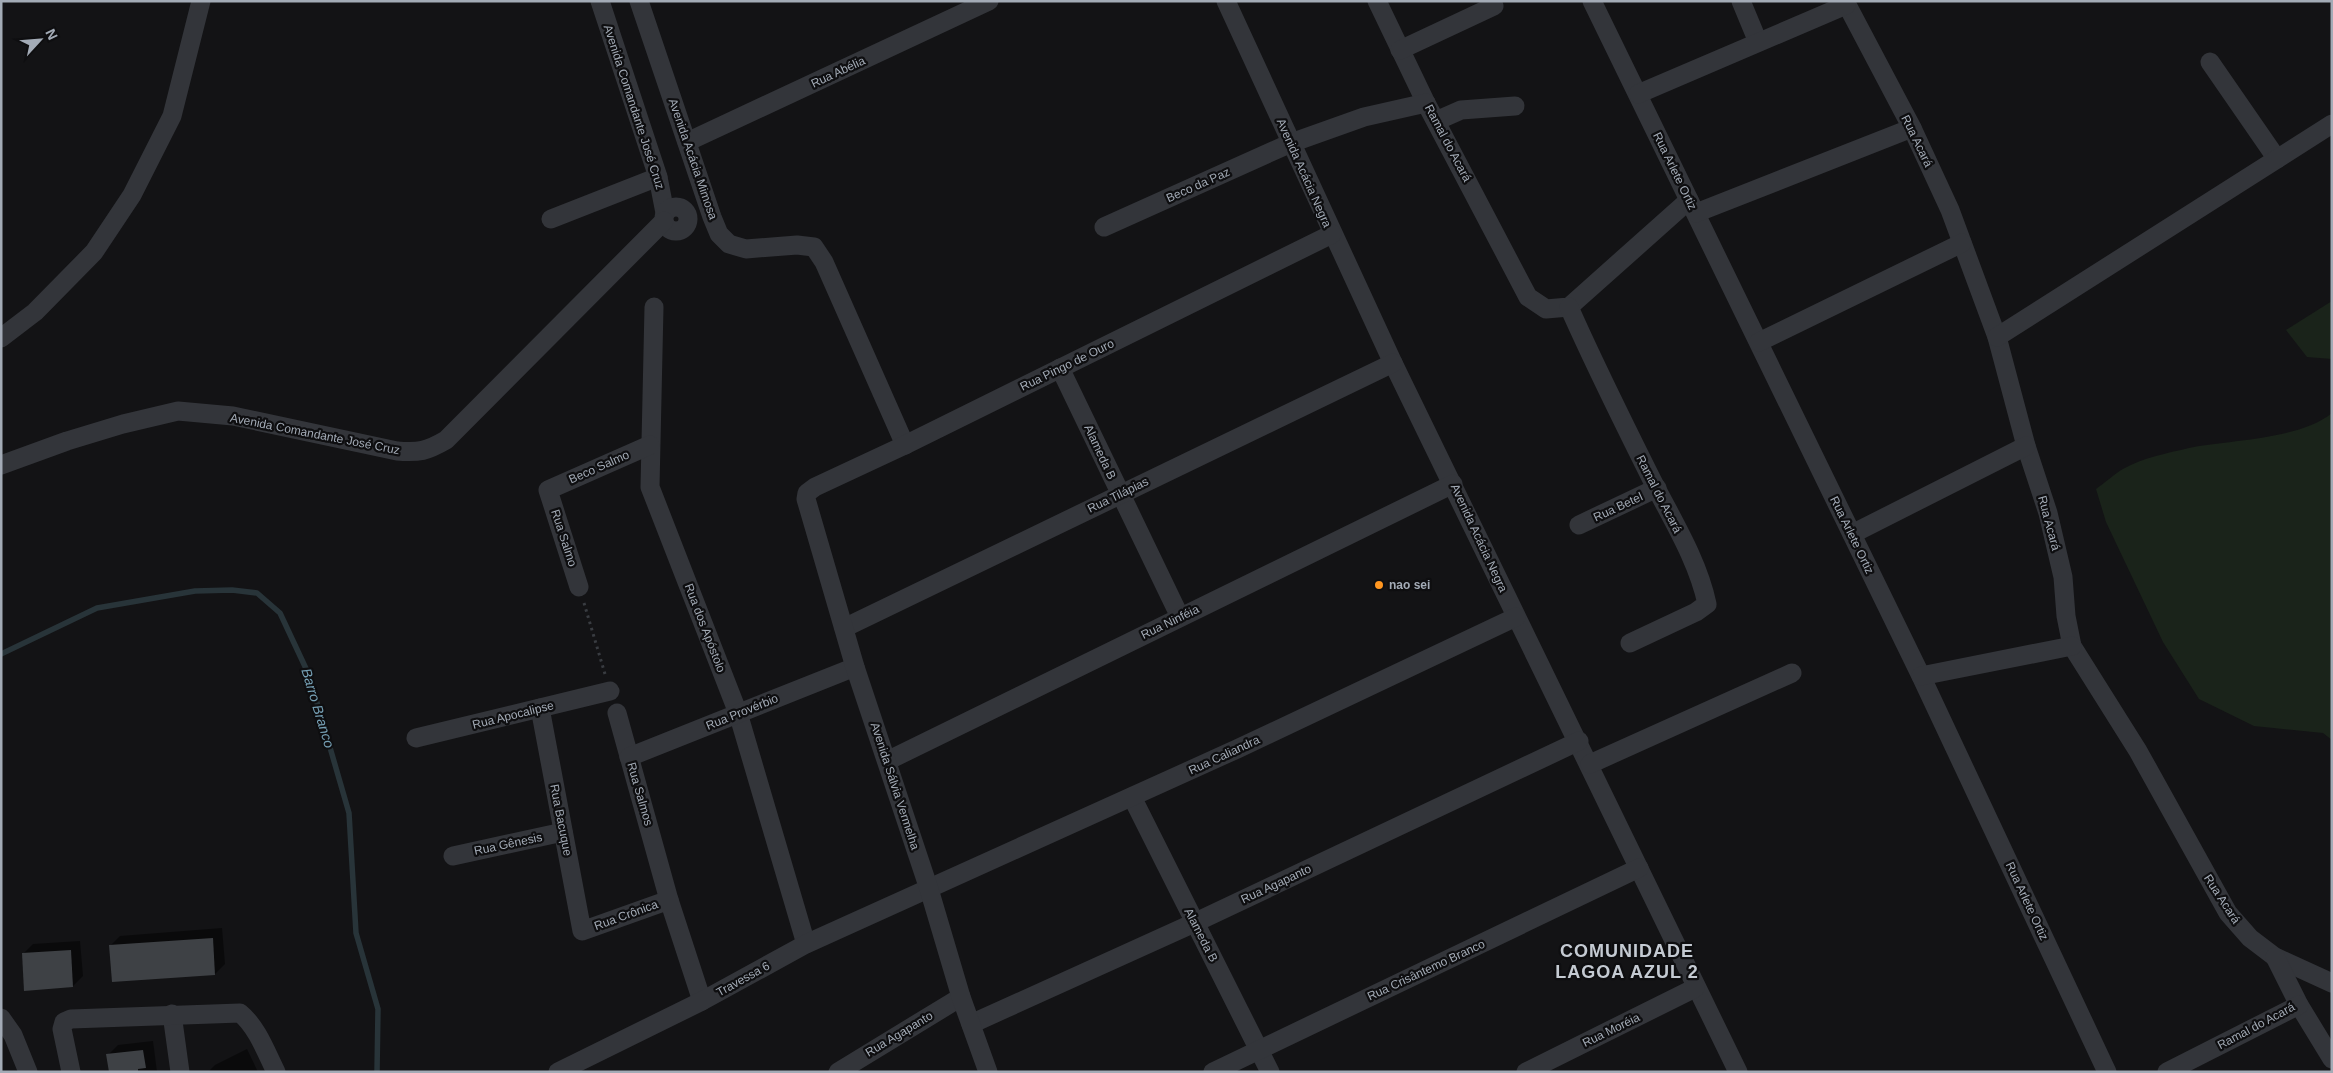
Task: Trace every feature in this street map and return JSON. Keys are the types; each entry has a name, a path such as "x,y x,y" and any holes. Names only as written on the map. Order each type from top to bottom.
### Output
{"street":[{"path":"1,338 35,312 94,252 132,194 172,116 201,1"},
{"name":"Avenida Comandante José Cruz","path":"1,465 76,438 123,424 178,411 233,416 414,453 428,450 446,440 665,217 658,177 600,1"},
{"name":"Rua Abélia","path":"687,142 989,1"},
{"name":"Avenida Acácia Negra","path":"1226,1 1393,363 1516,617 1579,741 1695,988 1738,1072"},
{"name":"Ramal do Acará","path":"1377,1 1426,103 1528,297 1546,309 1569,307 1595,366 1657,488 1700,579 1707,604 1696,612 1630,643"},
{"name":"Rua Arlete Ortiz","path":"1592,1 1921,676 2107,1072"},
{"path":"1740,1 1758,42"},
{"name":"Avenida Acácia Mimosa","path":"646,3 687,142 719,234 729,244 746,249 797,244 814,247 824,262 905,444"},
{"path":"1638,94 1845,3"},
{"name":"Rua Acará","path":"1845,3 1912,128 1950,210 1997,338 2026,446 2048,513 2063,576 2066,616 2072,646 2133,743 2228,913 2250,938 2275,957 2332,983"},
{"path":"1400,50 1494,6"},
{"path":"2210,62 2277,159"},
{"name":"Beco da Paz","path":"1104,227 1291,143 1364,118 1426,103"},
{"path":"1436,121 1461,110 1515,106"},
{"path":"1997,338 2332,124"},
{"path":"1569,307 1693,206 1912,128"},
{"path":"551,219 658,177"},
{"name":"Rua Pingo de Ouro","path":"806,498 807,493 815,487 1332,234"},
{"path":"1759,342 1962,243"},
{"name":"Rua dos Apóstolo","path":"654,307 650,486 738,713 806,944"},
{"name":"Rua Tilápias","path":"844,628 1393,363"},
{"name":"Alameda B","path":"1060,368 1180,617"},
{"name":"Beco Salmo","path":"548,490 650,445"},
{"path":"1852,534 2026,446"},
{"name":"Rua Ninféia","path":"887,761 1453,484"},
{"name":"Rua Betel","path":"1579,525 1657,488"},
{"name":"Rua Salmo","path":"548,490 579,587"},
{"name":"Avenida Sálvia Vermelha","path":"806,498 855,667 929,889 961,997 988,1072"},
{"name":"Rua Caliandra","path":"929,889 1132,797 1516,617"},
{"path":"1921,676 2072,646"},
{"name":"Rua Provérbio","path":"629,756 855,667"},
{"path":"1590,764 1792,673"},
{"name":"Rua Apocalipse","path":"416,738 610,691"},
{"name":"Rua Bacuque","path":"540,708 582,931"},
{"name":"Rua Salmos","path":"616,713 669,900 702,1001"},
{"name":"Rua Agapanto","path":"971,1024 1194,922 1579,741"},
{"name":"Alameda B","path":"1132,797 1270,1072"},
{"name":"Rua Gênesis","path":"453,856 563,832"},
{"name":"Rua Crisântemo Branco","path":"1213,1072 1639,868"},
{"name":"Travessa 6","path":"558,1072 702,1001 806,944 929,889"},
{"name":"Rua Crônica","path":"582,931 669,900"},
{"name":"Ramal do Acará","path":"2167,1072 2299,1006 2275,957"},
{"name":"Rua Moréia","path":"1526,1072 1695,988"},
{"name":"Rua Agapanto","path":"838,1072 961,997"},
{"path":"2299,1006 2332,1059"},
{"path":"71,1072 62,1029 64,1022 71,1019 240,1013 247,1019 256,1033 276,1072"},
{"path":"172,1014 180,1072"},
{"path":"1,1018 13,1035 28,1072"}],"path":[{"path":"579,587 610,691"}],"shaded area":[{"path":"2332,301 2332,359 2307,357 2286,330"},
{"path":"2332,413 2332,740 2323,733 2254,726 2199,699 2163,642 2106,522 2096,489 2116,473 2130,465 2147,459 2205,445 2283,434 2318,422"}],"building":[{"path":"213,938 215,975 112,982 109,945"},
{"path":"71,950 73,987 24,991 22,953"},
{"path":"143,1050 146,1068 138,1069 138,1072 109,1072 106,1054"}],"waterway":[{"name":"Barro Branco","path":"1,654 97,608 195,591 232,590 257,593 280,613 309,675 349,813 356,933 378,1009 377,1072"}],"place":[{"name":"nao sei","path":"1379,585"}],"district":[{"name":"COMUNIDADE LAGOA AZUL 2","path":"1627,961"}]}
